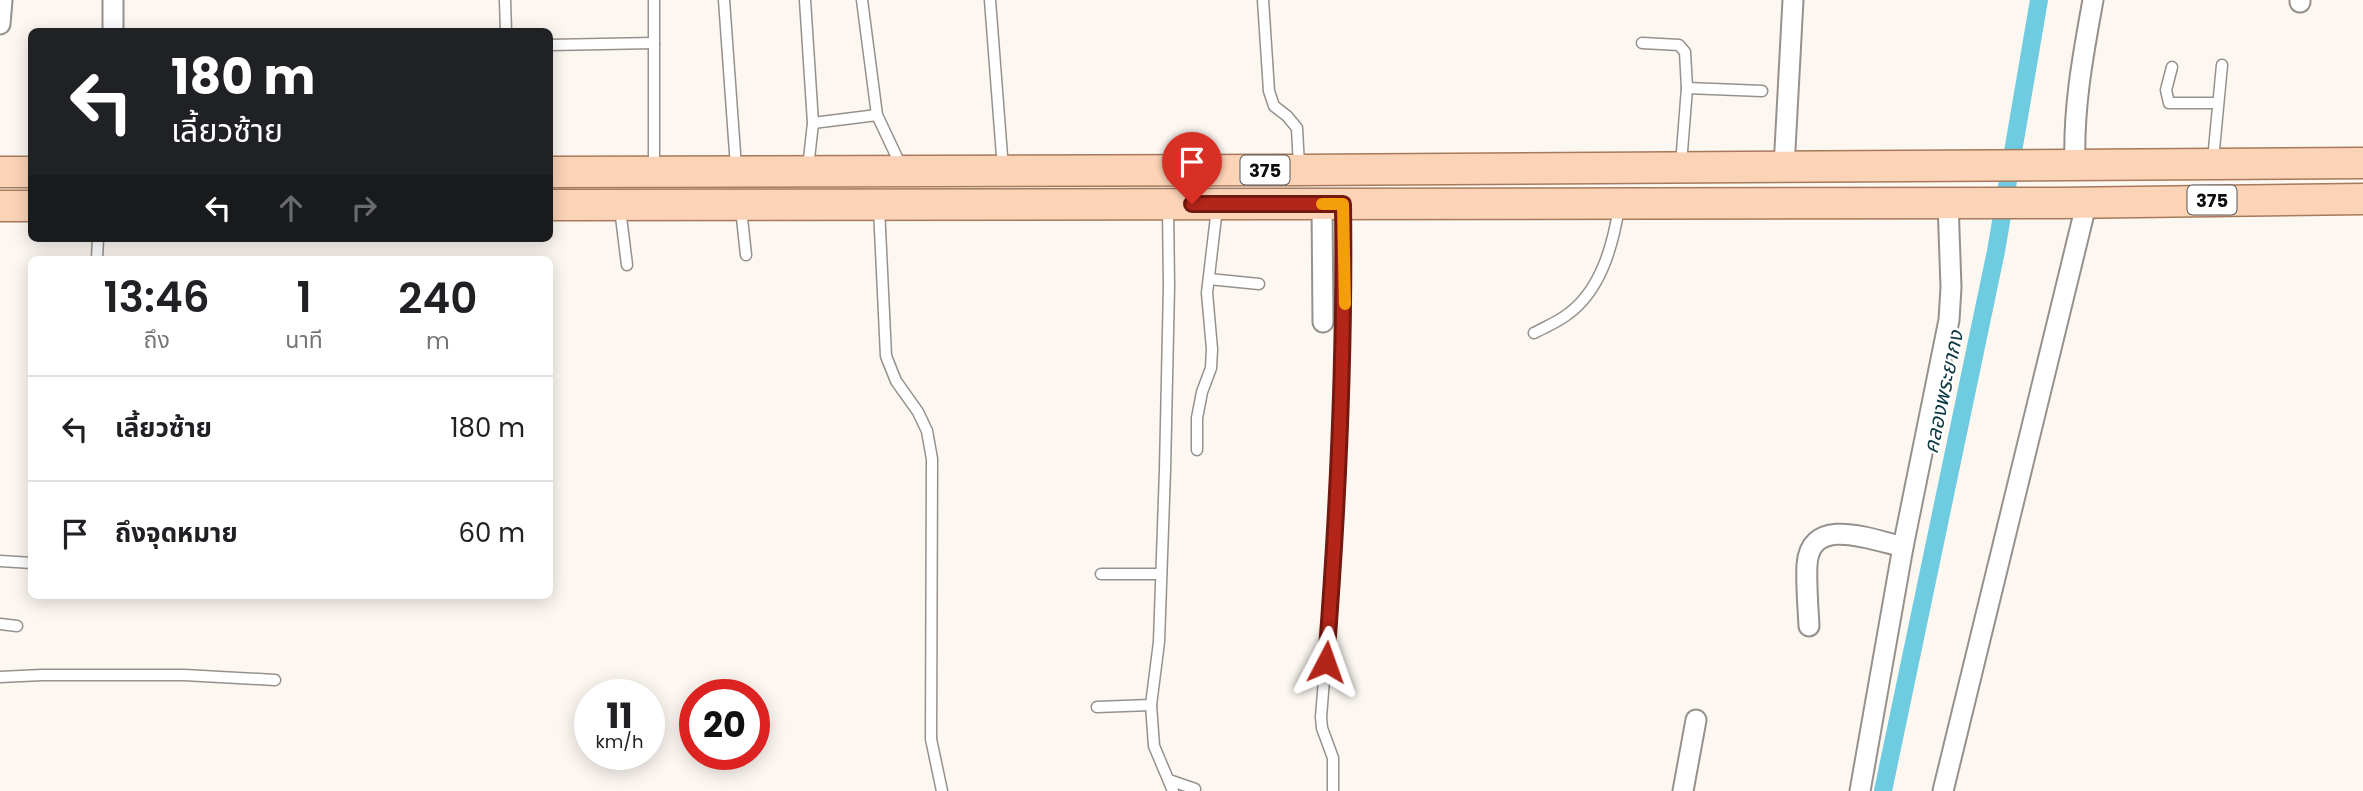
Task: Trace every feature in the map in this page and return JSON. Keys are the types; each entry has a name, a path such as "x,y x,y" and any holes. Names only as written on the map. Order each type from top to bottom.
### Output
{"main road":[{"name":"375","path":"553,172 1784,168 2363,163"},
{"path":"1109,171 1111,204"},
{"path":"0,172 28,172"},
{"name":"375","path":"553,205 2363,199"},
{"path":"0,206 28,206"}],"street":[{"path":"0,24 2,0"},
{"path":"113,0 113,28"},
{"path":"1784,168 1793,0"},
{"path":"2070,165 2076,98 2093,0"},
{"path":"1860,791 1903,547 1949,320 1962,202"},
{"path":"1943,791 2074,202"},
{"path":"1323,322 1332,204"},
{"path":"1809,626 1807,563 1811,545 1818,538 1837,534 1853,535 1903,547"},
{"path":"1683,791 1696,720"}],"lane":[{"path":"505,0 506,28"},
{"path":"654,0 654,172"},
{"path":"724,0 737,172"},
{"path":"805,0 813,122 808,172"},
{"path":"862,0 877,115 903,170"},
{"path":"990,0 1003,170"},
{"path":"1263,0 1269,91 1275,106 1297,128 1299,170"},
{"path":"553,45 654,43"},
{"path":"1642,43 1679,45 1685,52 1686,88 1681,168"},
{"path":"2213,164 2222,65"},
{"path":"2172,67 2166,90 2169,103 2217,103"},
{"path":"1686,88 1762,91"},
{"path":"813,122 877,115"},
{"path":"1534,333 1567,316 1594,284 1615,237 1620,203"},
{"path":"879,204 886,356 895,382 918,412 927,431 932,459 931,739 942,791"},
{"path":"1167,204 1168,355 1159,642 1151,705 1154,746 1173,791"},
{"path":"1197,450 1197,418 1202,392 1211,368 1209,279 1217,204"},
{"path":"1332,204 1344,345 1332,580 1321,717 1322,728 1333,758 1333,791"},
{"path":"620,205 627,265"},
{"path":"740,205 746,254"},
{"path":"1209,279 1259,284"},
{"path":"0,561 28,563"},
{"path":"1101,574 1161,574"},
{"path":"0,624 17,626"},
{"path":"0,677 184,675 275,680"},
{"path":"1097,708 1151,705"},
{"path":"1168,780 1195,789"}],"waterway":[{"name":"คลองพระยากง","path":"1883,791 1996,251 2039,0"}],"slow traffic":[{"path":"1322,204 1343,204 1345,304"}],"route":[{"path":"1192,204 1343,204 1344,332 1326,662"}]}
